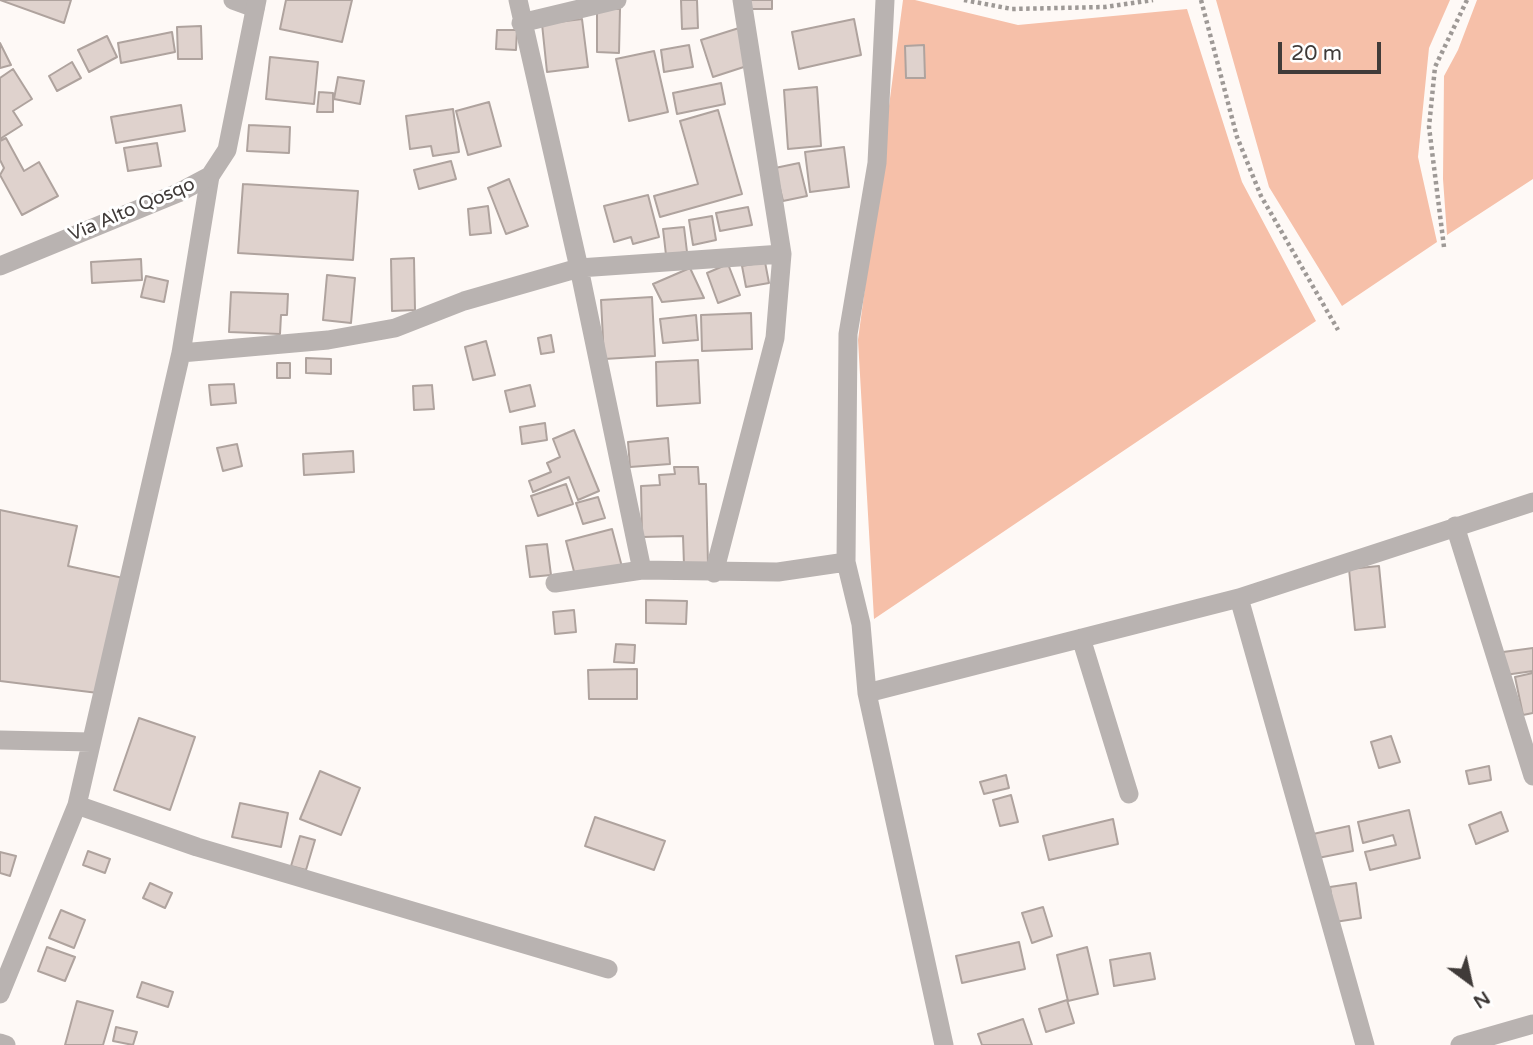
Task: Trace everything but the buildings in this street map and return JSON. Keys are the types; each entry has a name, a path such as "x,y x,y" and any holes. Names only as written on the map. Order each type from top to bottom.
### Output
{"street":[{"path":"233,0 256,4"},
{"path":"518,0 521,23 579,268 642,569"},
{"path":"521,23 617,0"},
{"path":"714,573 775,338 782,254 742,0"},
{"path":"885,0 877,163 848,334 846,562 861,624 867,693 944,1045"},
{"name":"Via Alto Qosqo","path":"0,266 178,192 210,176 227,150 256,4"},
{"path":"0,994 77,805 181,353 210,176"},
{"path":"181,353 328,340 395,328 464,301 579,268 782,254"},
{"path":"867,693 1238,598 1533,502"},
{"path":"1455,527 1533,776"},
{"path":"555,583 642,569 714,573 778,572 846,562"},
{"path":"1238,598 1365,1045"},
{"path":"1081,638 1129,794"},
{"path":"0,740 91,742"},
{"path":"77,805 197,847 608,969"},
{"path":"1460,1045 1533,1024"},
{"path":"0,1043 6,1045"}],"path":[{"path":"964,0 1012,9 1105,7 1153,0"},
{"path":"1201,0 1237,137 1256,184 1338,330"},
{"path":"1444,247 1429,127 1435,67 1467,0"}],"shaded area":[{"path":"903,0 915,0 1018,25 1187,9 1242,182 1316,321 874,619 858,340"},
{"path":"1216,0 1450,0 1429,48 1418,157 1437,242 1342,306 1269,187"},
{"path":"1477,0 1533,0 1533,179 1447,235 1443,179 1444,76 1458,50"}]}
